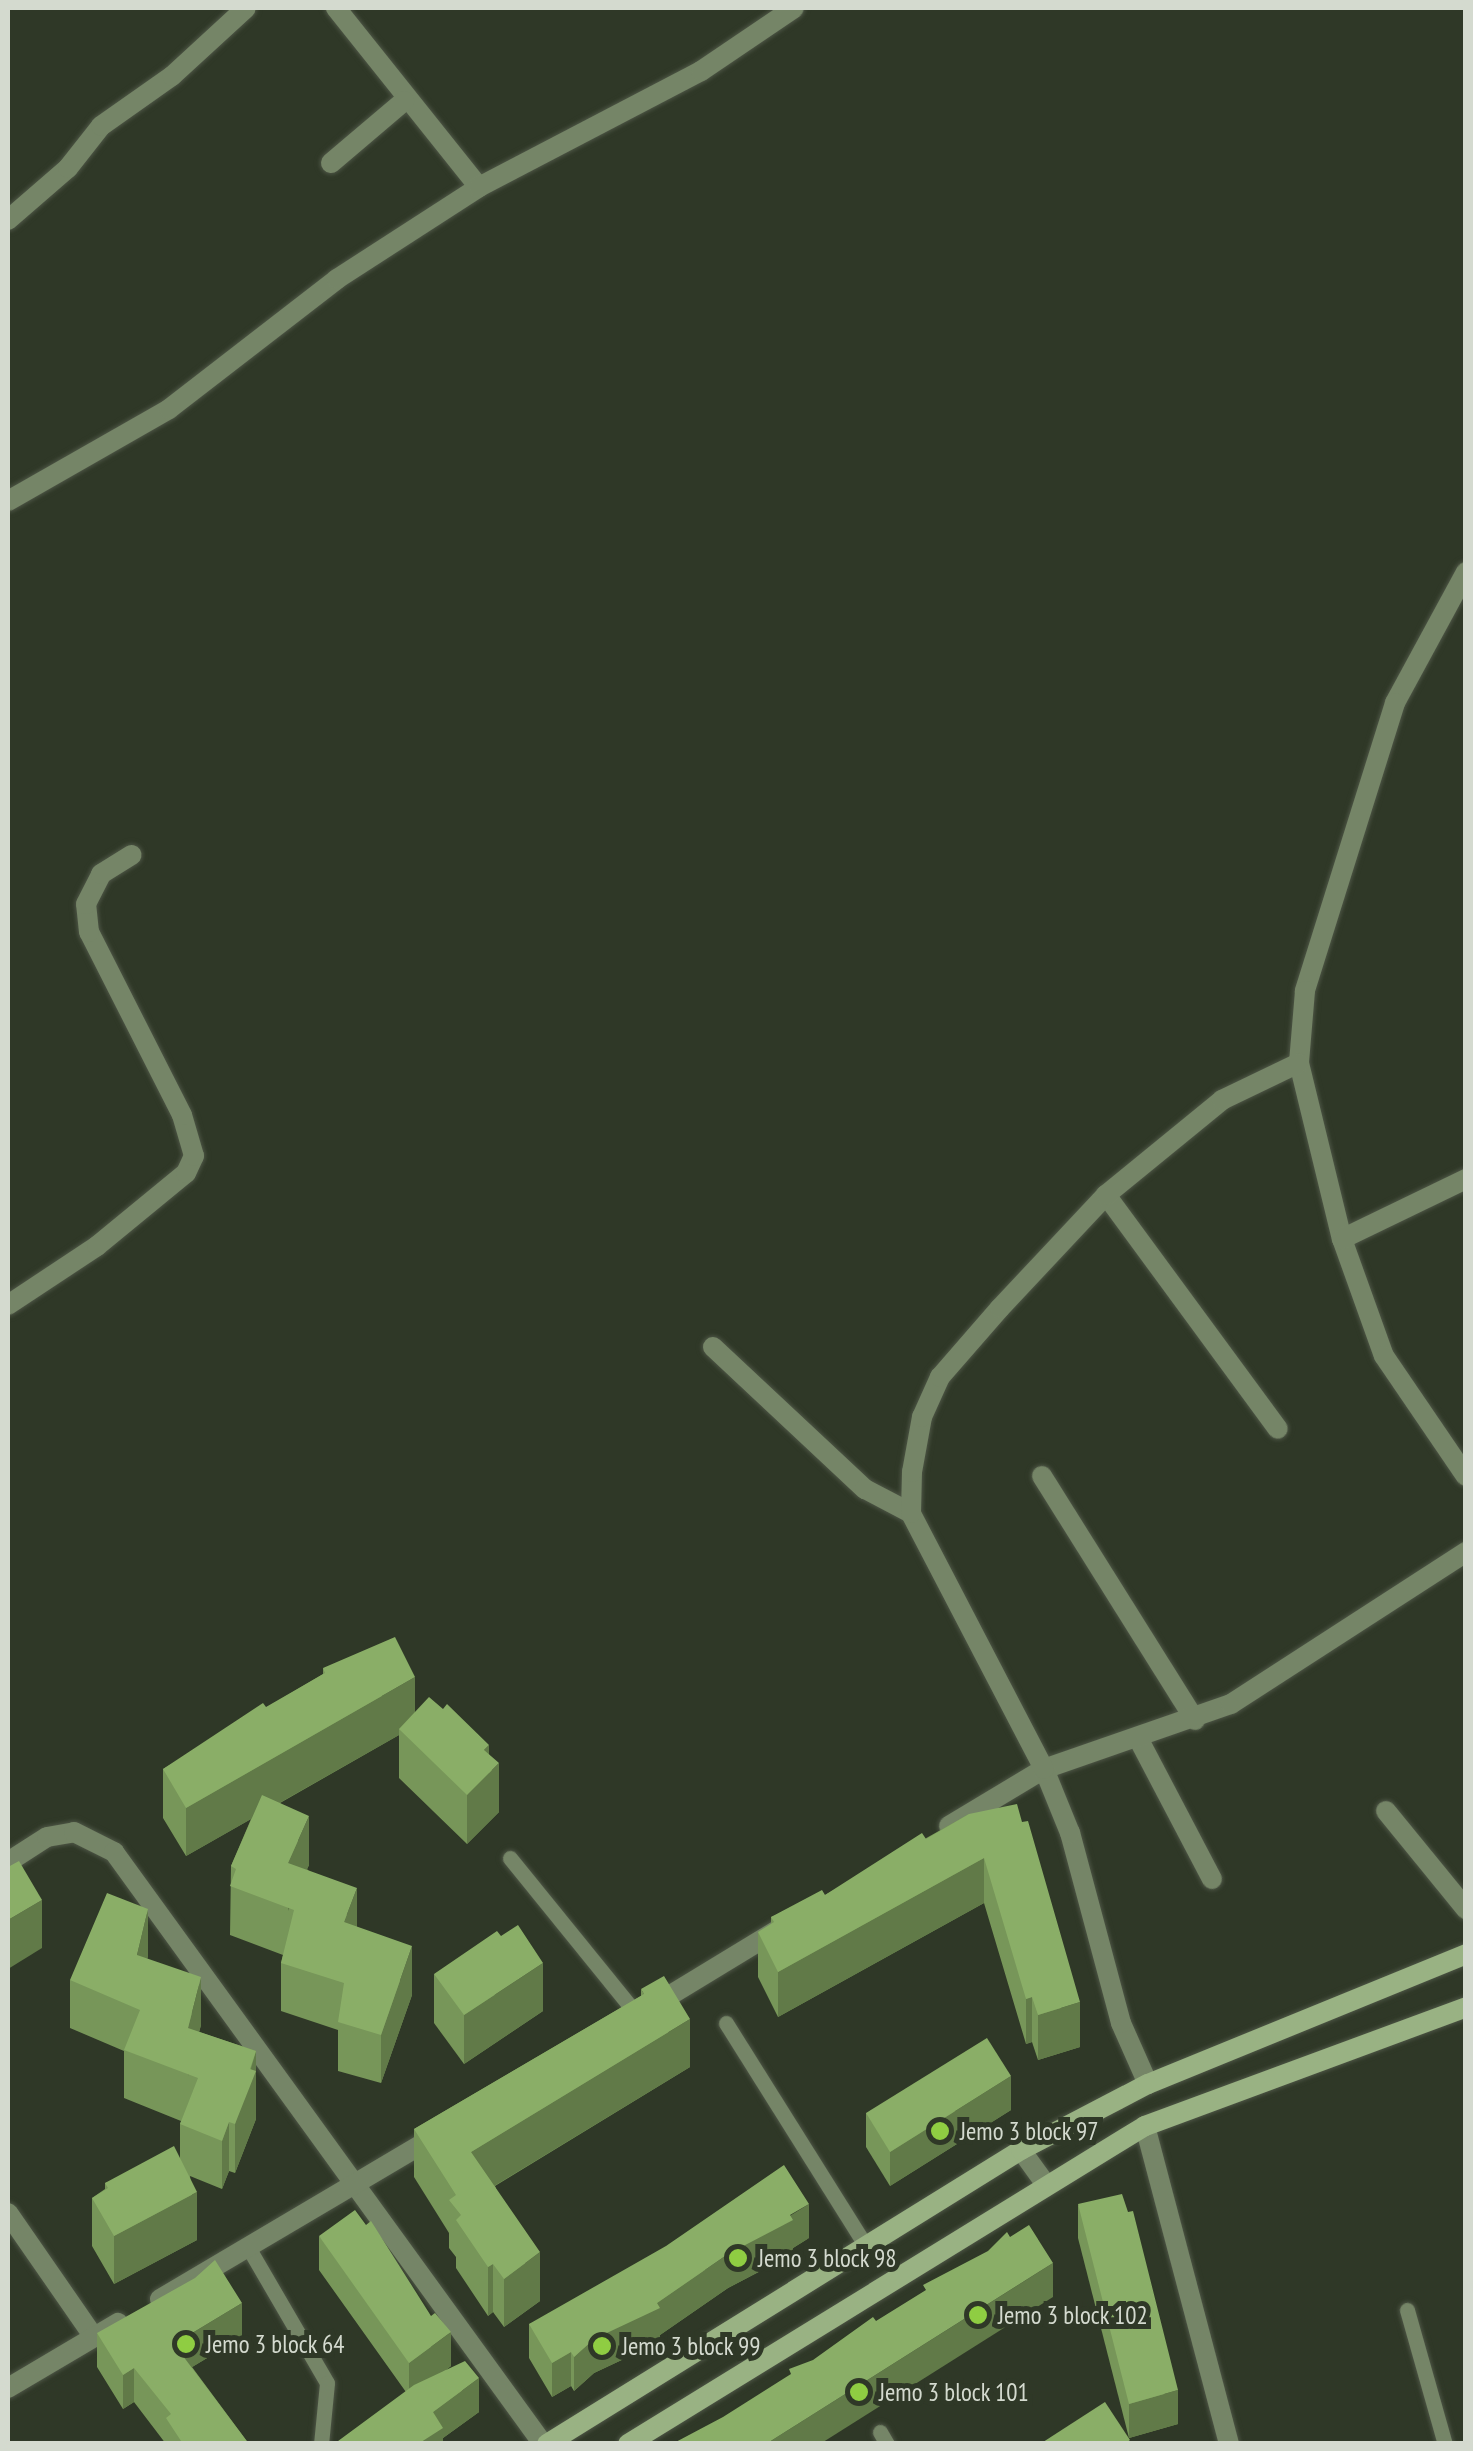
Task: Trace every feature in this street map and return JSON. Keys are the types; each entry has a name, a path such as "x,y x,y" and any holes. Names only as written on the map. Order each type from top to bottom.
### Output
{"street":[{"path":"8,220 68,168 101,126 172,76 246,8"},
{"path":"336,8 404,101 480,188"},
{"path":"8,501 169,409 337,279 480,188 702,71 794,8"},
{"path":"331,163 404,101"},
{"path":"1464,1468 1384,1356 1342,1239 1299,1063 1305,991 1395,703 1466,572"},
{"path":"8,1304 98,1246 186,1173 194,1156 182,1114 89,932 86,904 101,874 132,855"},
{"path":"1148,2084 1121,2023 1070,1833 1044,1769 912,1513 922,1417 940,1378 1106,1195 1222,1100 1299,1063"},
{"path":"1342,1239 1466,1179"},
{"path":"1106,1195 1278,1429"},
{"path":"713,1346 865,1489 912,1513"},
{"path":"1042,1476 1195,1720"},
{"path":"925,1840 1044,1769 1195,1720 1405,1596 1466,1552"},
{"path":"1140,1740 1212,1879"},
{"path":"1386,1811 1466,1909"},
{"path":"8,1862 47,1837 74,1832 114,1852 359,2182 545,2444 1021,2150 1148,2084 1466,1954"},
{"path":"629,2020 806,1912"},
{"path":"628,2444 1145,2126 1466,2007"},
{"path":"8,2388 457,2123"},
{"path":"1145,2126 1229,2444"},
{"path":"1021,2150 1047,2186"},
{"path":"8,2213 94,2337"}],"lane":[{"path":"510,1858 629,2020"},
{"path":"726,2023 868,2248"},
{"path":"248,2247 327,2383 321,2444"},
{"path":"1407,2310 1446,2444"}],"building":[{"path":"395,1637 415,1677 186,1808 163,1769 263,1703 266,1707 325,1673 323,1668"},
{"path":"429,1697 443,1709 447,1704 489,1745 484,1750 499,1763 467,1795 399,1729"},
{"path":"262,1795 309,1816 288,1863 357,1888 344,1922 412,1946 381,2035 338,2022 344,1983 281,1963 294,1910 230,1886 236,1869 231,1866"},
{"path":"1017,1804 1022,1822 1028,1821 1080,2002 1038,2015 1032,1997 1026,1999 984,1858 778,1972 758,1932 774,1922 771,1917 822,1890 825,1895 922,1833 926,1839 969,1814"},
{"path":"19,1861 42,1900 8,1920 8,1867"},
{"path":"107,1893 148,1909 137,1955 201,1977 188,2028 256,2051 250,2069 256,2071 235,2124 229,2122 222,2141 180,2124 198,2078 124,2050 140,2010 70,1980"},
{"path":"518,1925 543,1963 464,2015 434,1974 497,1931 501,1936"},
{"path":"664,1976 690,2019 471,2152 540,2252 504,2279 493,2264 488,2267 456,2220 461,2215 449,2200 456,2195 414,2129 644,1994 641,1989"},
{"path":"987,2038 1011,2076 890,2152 866,2113"},
{"path":"174,2146 197,2192 114,2236 92,2198 108,2188 105,2183"},
{"path":"784,2165 809,2204 790,2215 793,2220 728,2254 657,2303 660,2308 594,2339 574,2357 571,2352 552,2363 529,2324 666,2246"},
{"path":"1122,2194 1128,2212 1133,2211 1178,2390 1129,2404 1078,2204"},
{"path":"355,2210 366,2225 371,2221 431,2316 435,2313 451,2332 409,2363 319,2236"},
{"path":"1029,2225 1053,2263 766,2444 672,2444 723,2417 791,2374 789,2369 813,2360 873,2317 876,2321 926,2290 923,2285 988,2251 1007,2232 1010,2237"},
{"path":"215,2260 242,2303 174,2344 249,2444 183,2444 166,2418 171,2414 134,2368 123,2375 97,2333 195,2278"},
{"path":"465,2361 479,2378 433,2412 443,2428 418,2444 334,2444 414,2385"},
{"path":"1105,2402 1130,2440 1125,2444 1040,2444"}],"place":[{"name":"Jemo 3 block 97","path":"940,2131"},
{"name":"Jemo 3 block 98","path":"738,2258"},
{"name":"Jemo 3 block 102","path":"978,2315"},
{"name":"Jemo 3 block 64","path":"186,2344"},
{"name":"Jemo 3 block 99","path":"602,2346"},
{"name":"Jemo 3 block 101","path":"859,2392"}]}
